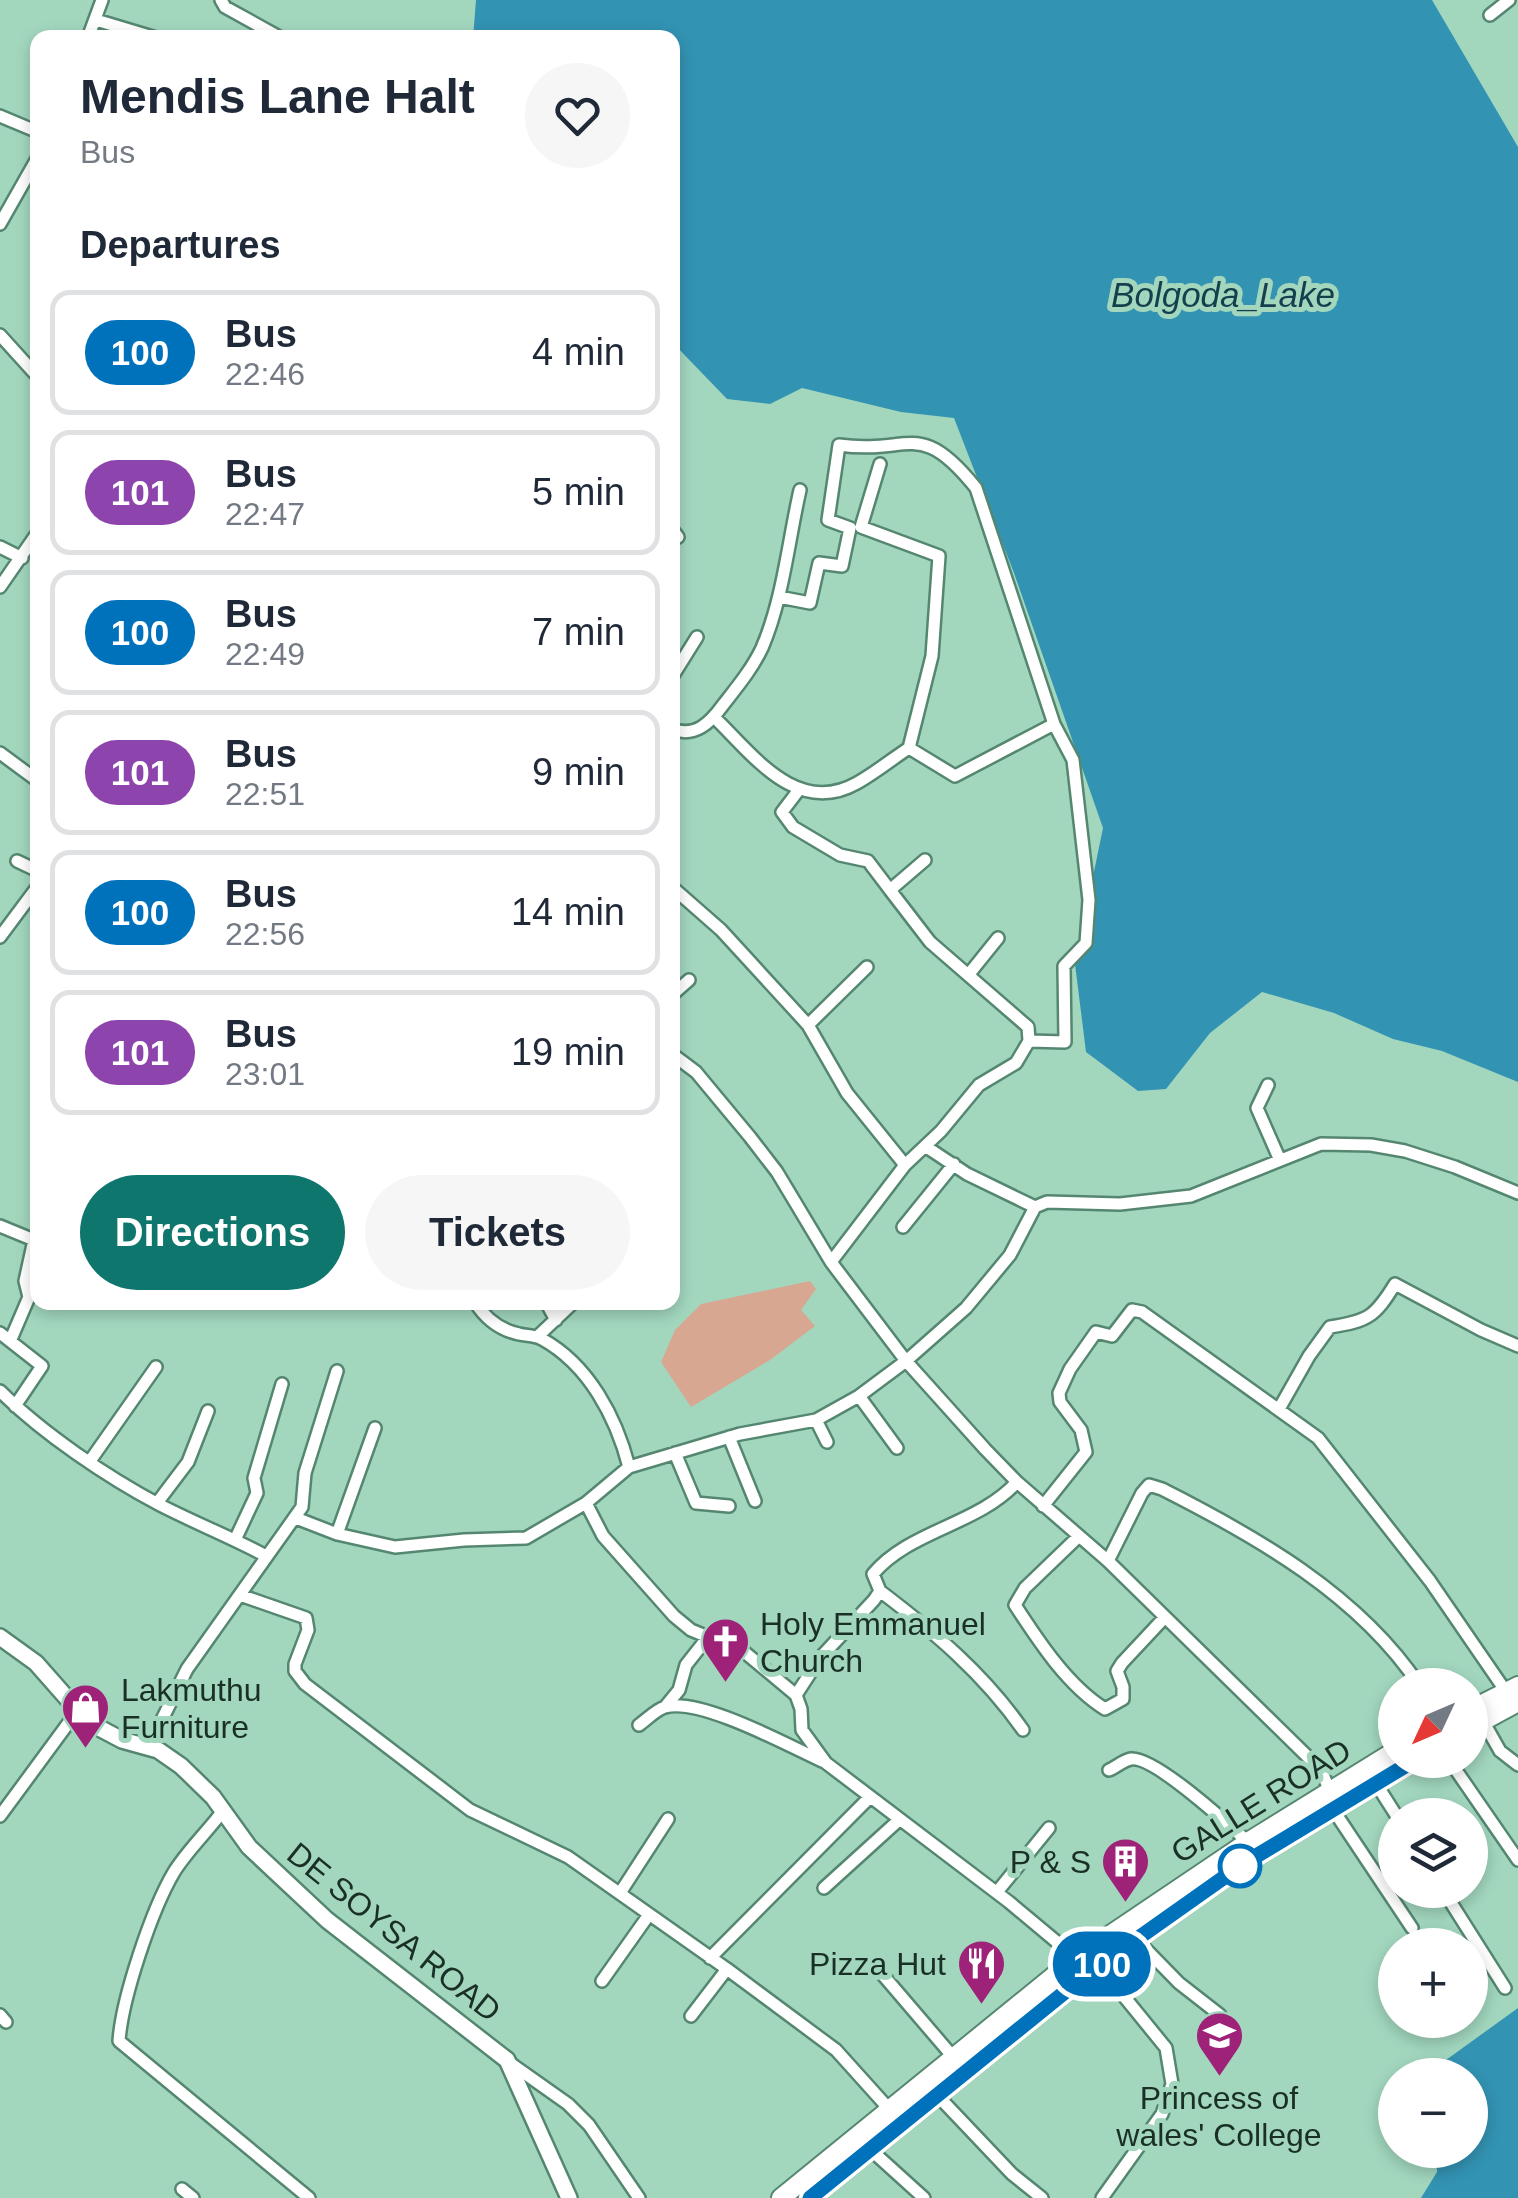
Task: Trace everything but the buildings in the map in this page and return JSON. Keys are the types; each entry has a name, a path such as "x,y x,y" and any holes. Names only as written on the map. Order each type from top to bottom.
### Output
{"highway":[{"path":"1488,1712 1514,1696"},
{"name":"GALLE ROAD","path":"810,2198 1095,1969 1333,1802 1378,1765"},
{"name":"GALLE ROAD","path":"782,2198 1076,1958 1248,1842 1382,1778"}],"main road":[{"name":"DE SOYSA ROAD","path":"0,1637 36,1663 101,1730 170,1757 213,1796 249,1847 327,1920 506,2060 569,2198"}],"street":[{"path":"92,30 102,0"},
{"path":"221,0 225,8 266,30"},
{"path":"1490,15 1509,0"},
{"path":"96,20 129,30"},
{"path":"0,116 30,129"},
{"path":"0,224 30,175"},
{"path":"0,335 30,368"},
{"path":"780,597 810,602 819,564 842,566 850,528 828,520 839,445 863,448 896,442 923,443 952,458 976,488 1054,724 1073,760 1089,900 1086,943 1064,966 1065,1042 1029,1041"},
{"path":"714,717 779,780 798,790 836,791 855,784 909,748 932,656 939,556 861,527 880,464"},
{"path":"680,732 700,730 714,717 762,648 780,597 800,490"},
{"path":"0,587 30,545"},
{"path":"0,548 22,558"},
{"path":"680,665 697,638"},
{"path":"909,748 955,776 1054,724"},
{"path":"0,753 30,775"},
{"path":"798,790 782,812 792,827 840,855 868,861 930,942 1028,1027 1029,1041 1016,1063 980,1085 905,1165 831,1262"},
{"path":"890,890 925,860"},
{"path":"18,861 30,867"},
{"path":"680,895 720,930 808,1025 848,1092 905,1165"},
{"path":"0,937 30,897"},
{"path":"969,974 998,938"},
{"path":"808,1025 867,966"},
{"path":"680,988 688,980"},
{"path":"680,1060 696,1072 777,1172 831,1262 906,1361 1016,1482 1108,1560 1322,1772 1333,1802 1412,1928"},
{"path":"1268,1085 1257,1108 1279,1158"},
{"path":"296,1518 337,1534 395,1547 526,1538 586,1503 629,1467 729,1437 816,1420 906,1361 966,1308 1010,1255 1036,1208 1047,1202 1120,1204 1191,1196 1320,1144 1370,1145 1405,1151 1518,1193"},
{"path":"926,1146 967,1174 1036,1208"},
{"path":"903,1227 954,1164"},
{"path":"0,1226 30,1238"},
{"path":"15,1406 42,1366 5,1336 30,1297 25,1281 30,1262"},
{"path":"1279,1409 1330,1327 1363,1322 1380,1308 1395,1284 1518,1346"},
{"path":"482,1310 496,1326 538,1336 574,1362 593,1385 629,1467"},
{"path":"550,1310 556,1320"},
{"path":"538,1336 566,1310"},
{"path":"1043,1506 1086,1452 1081,1430 1060,1402 1059,1393 1070,1369 1096,1332 1112,1336 1132,1310 1142,1312 1318,1438 1514,1696"},
{"path":"90,1461 156,1367"},
{"path":"148,1746 187,1669 302,1507 305,1472 338,1371"},
{"path":"235,1540 257,1493 254,1478 282,1384"},
{"path":"0,1391 90,1461 157,1504 266,1556"},
{"path":"858,1396 897,1448"},
{"path":"157,1504 188,1462 208,1411"},
{"path":"816,1420 828,1442"},
{"path":"337,1534 375,1428"},
{"path":"729,1437 755,1501"},
{"path":"675,1453 696,1503 729,1506"},
{"path":"1016,1482 993,1503 888,1558 873,1574 880,1591 968,1664 1023,1730"},
{"path":"1108,1560 1148,1485 1162,1489 1245,1531 1367,1621 1407,1668"},
{"path":"586,1503 603,1536 674,1616 690,1630 730,1640 796,1695 802,1708 802,1730 826,1763 1095,1969 1118,1989 1166,2048 1172,2084 1162,2114 1102,2198"},
{"path":"1078,1537 1025,1588 1015,1605 1090,1700 1105,1709 1123,1699 1124,1687 1117,1671 1165,1617"},
{"path":"796,1695 820,1658 880,1591"},
{"path":"240,1595 306,1618 308,1630 295,1658 296,1671 337,1709 470,1810 568,1857 727,1970 836,2050 890,2110"},
{"path":"639,1725 679,1690 686,1666 708,1637"},
{"path":"664,1707 693,1708 736,1722 826,1763"},
{"path":"0,1814 78,1710"},
{"path":"1488,1737 1518,1765"},
{"path":"1109,1770 1129,1759 1140,1760 1209,1806 1248,1842"},
{"path":"1461,1778 1518,1860"},
{"path":"1375,1782 1385,1798"},
{"path":"710,1958 868,1798"},
{"path":"222,1812 174,1872 162,1896 136,1969 119,2041 310,2198"},
{"path":"620,1893 668,1819"},
{"path":"824,1888 899,1820"},
{"path":"998,1892 1049,1828"},
{"path":"1454,1908 1505,1988"},
{"path":"602,1980 648,1916"},
{"path":"1136,1939 1179,1983 1220,2014"},
{"path":"877,1968 954,2058"},
{"path":"691,2016 727,1970"},
{"path":"506,2060 568,2104 589,2125 639,2198"},
{"path":"938,2096 1012,2174 1042,2198"},
{"path":"871,2150 924,2198"},
{"path":"182,2189 194,2198"}],"shaded area":[{"path":"810,1281 816,1289 801,1310 815,1326 770,1360 691,1407 661,1362 675,1330 701,1304"}],"water":[{"name":"Bolgoda_Lake","path":"476,0 1432,0 1518,147 1518,1082 1442,1051 1393,1039 1334,1013 1262,992 1210,1033 1166,1089 1138,1091 1086,1052 1075,964 1103,828 1014,573 954,418 901,412 802,388 770,404 727,399 680,350 680,30 474,30"},
{"path":"1518,2008 1518,2198 1421,2198 1437,2168 1488,2168 1488,2058 1449,2058 1476,2038 1488,2038 1488,2030"}],"bus line":[{"name":"100","path":"810,2198 1086,1975 1243,1864 1382,1778"}],"place":[{"name":"Holy Emmanuel Church","path":"725,1684"},
{"name":"Lakmuthu Furniture","path":"86,1750"},
{"name":"P & S","path":"1126,1904"},
{"name":"Pizza Hut","path":"981,2006"},
{"name":"Princess of wales' College","path":"1219,2078"}]}
